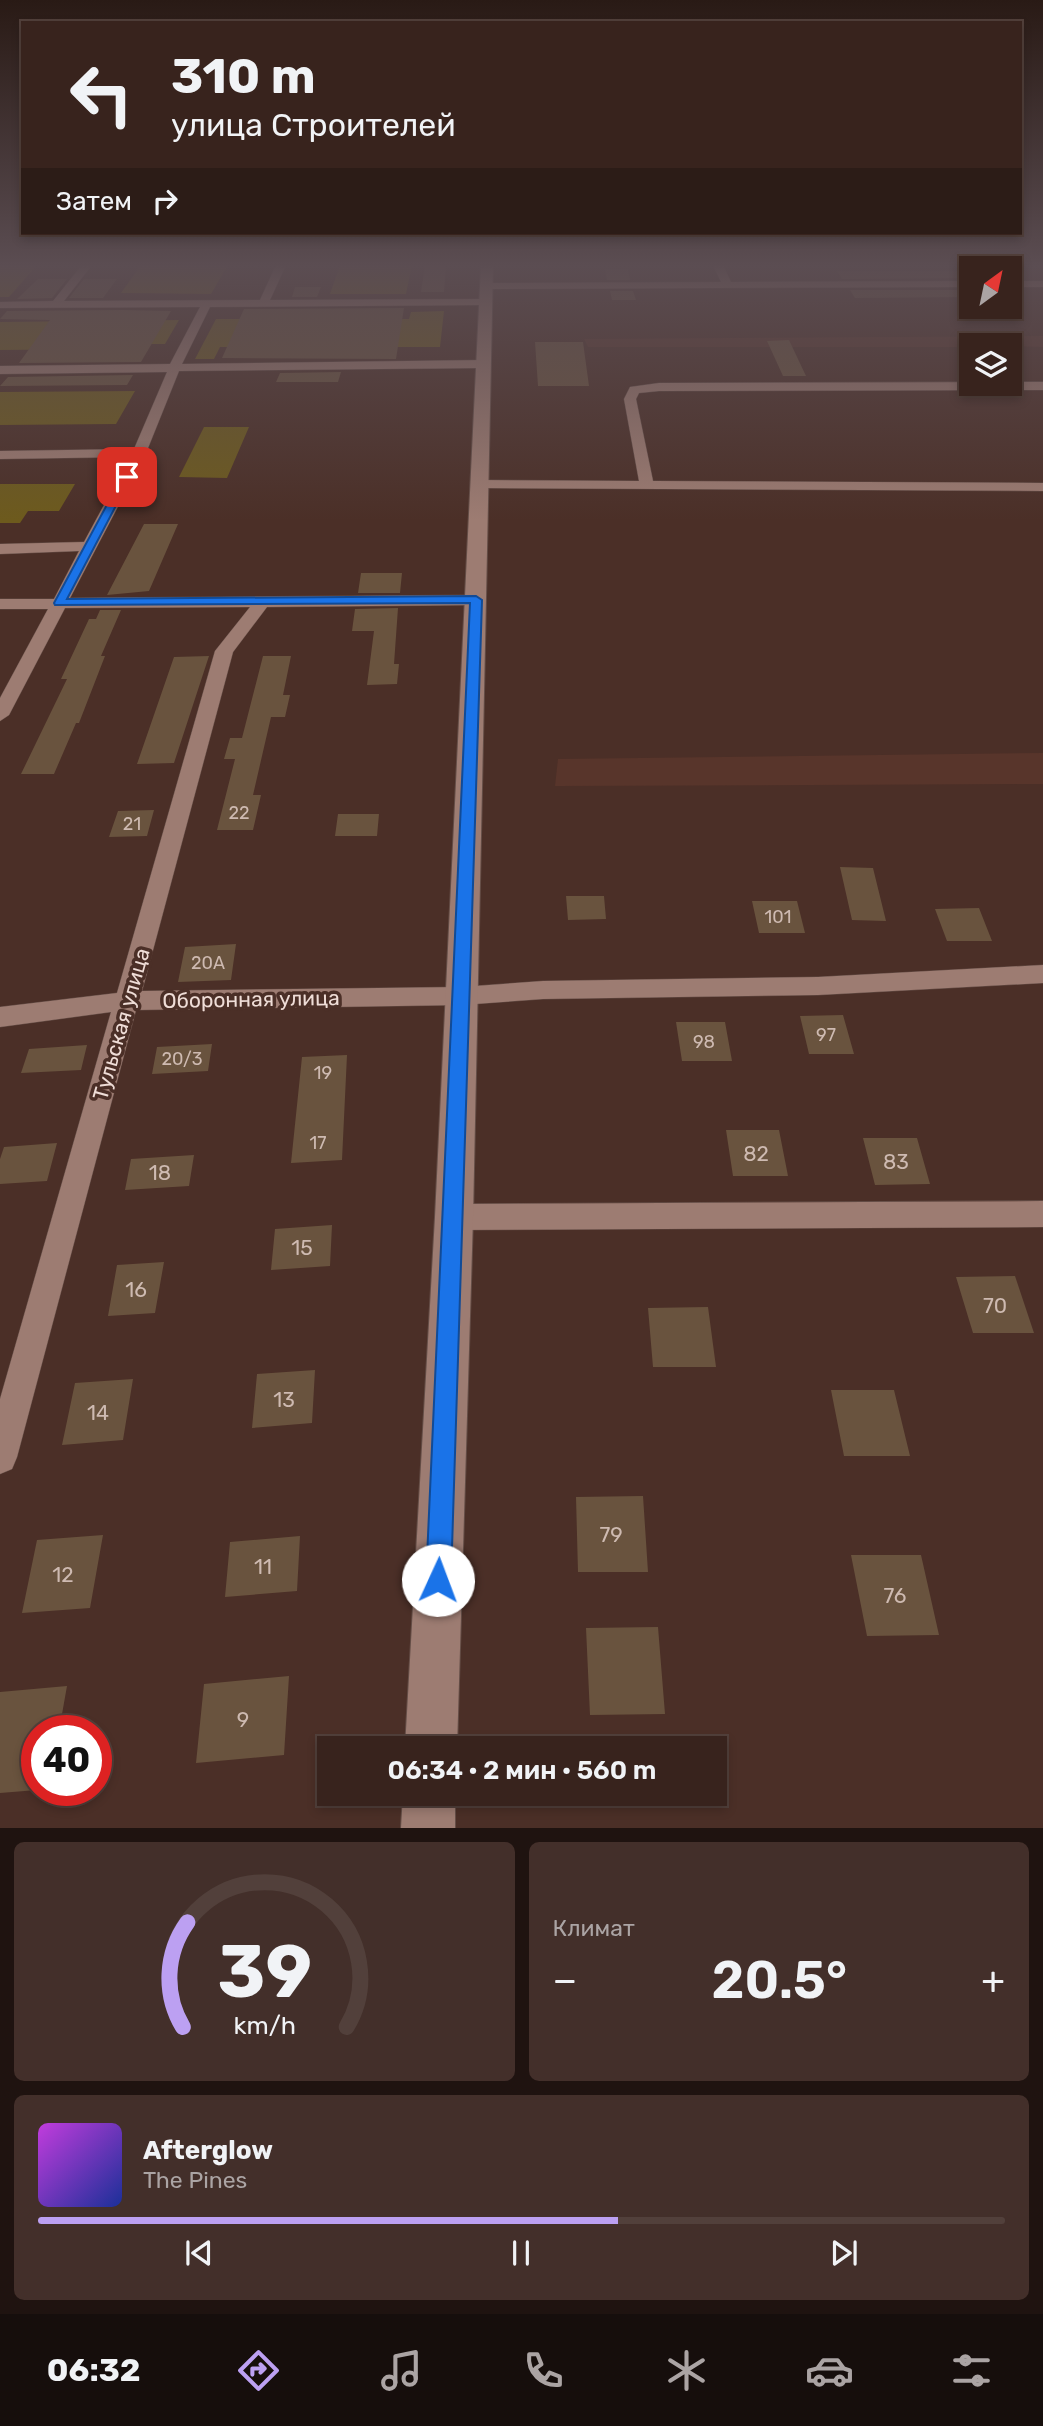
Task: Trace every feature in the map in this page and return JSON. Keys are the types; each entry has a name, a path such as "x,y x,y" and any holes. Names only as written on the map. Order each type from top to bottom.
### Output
{"street":[{"path":"1,712 139,453 183,350"},
{"path":"432,1736 454,1217 484,350"},
{"path":"0,370 483,364"},
{"path":"647,485 630,399 634,390 659,387 1043,386"},
{"path":"0,455 139,453"},
{"path":"480,484 1043,487"},
{"path":"0,549 90,546"},
{"path":"0,604 476,600"},
{"name":"Тульская улица","path":"0,1457 224,651 262,601"},
{"name":"Оборонная улица","path":"0,1017 127,1001 461,996 543,990 818,986 1043,974"},
{"path":"454,1217 1043,1214"},
{"path":"428,1828 429,1806"}],"shaded area":[{"path":"200,350 218,350 214,359 195,359"},
{"path":"135,391 116,424 0,425 0,392"},
{"path":"204,427 249,427 227,478 179,477"},
{"path":"0,484 75,484 59,511 28,511 20,523 0,523"},
{"path":"1043,753 1043,784 555,786 558,759"}],"building":[{"path":"28,350 148,350 141,362 19,363"},
{"path":"225,350 397,350 396,359 222,358"},
{"path":"536,350 584,350 589,386 538,386"},
{"path":"771,350 794,350 806,376 783,376"},
{"path":"341,372 338,382 276,382 280,373"},
{"path":"133,375 127,385 0,386 8,377"},
{"path":"144,524 178,524 149,591 107,595"},
{"path":"361,573 402,573 400,593 358,593"},
{"path":"398,608 394,664 399,664 397,684 367,685 374,631 352,631 355,609"},
{"path":"100,610 121,610 101,656 105,656 79,723 76,723 54,774 21,774 67,679 61,679 89,619 96,619"},
{"path":"209,656 174,763 137,764 174,657"},
{"path":"263,656 291,656 283,695 290,695 285,717 271,717 253,795 261,795 253,830 217,830 235,759 224,759 230,738 242,738"},
{"path":"154,810 147,836 109,837 118,811"},
{"path":"338,814 379,814 377,836 335,836"},
{"path":"840,867 873,868 886,921 852,920"},
{"path":"566,896 604,896 606,919 568,920"},
{"path":"752,901 797,901 805,933 759,933"},
{"path":"979,908 992,941 947,941 935,909"},
{"path":"236,944 231,980 178,982 185,947"},
{"path":"843,1015 854,1054 809,1054 800,1016"},
{"path":"676,1022 725,1022 732,1061 682,1061"},
{"path":"212,1044 208,1071 152,1074 157,1047"},
{"path":"87,1045 81,1070 21,1073 29,1049"},
{"path":"347,1055 342,1160 291,1163 302,1057"},
{"path":"726,1130 779,1130 788,1176 733,1176"},
{"path":"863,1138 917,1138 930,1184 875,1185"},
{"path":"57,1143 47,1181 0,1184 0,1159 4,1147"},
{"path":"194,1155 189,1186 125,1190 131,1159"},
{"path":"332,1225 330,1266 271,1270 275,1229"},
{"path":"164,1262 155,1313 108,1316 117,1265"},
{"path":"1015,1276 1034,1333 973,1333 956,1277"},
{"path":"708,1307 716,1367 653,1367 648,1308"},
{"path":"315,1370 312,1423 252,1428 257,1374"},
{"path":"133,1379 123,1440 62,1445 75,1383"},
{"path":"831,1390 894,1390 910,1456 844,1456"},
{"path":"643,1496 648,1572 578,1572 576,1497"},
{"path":"103,1535 90,1608 22,1613 37,1540"},
{"path":"300,1536 297,1591 225,1597 230,1542"},
{"path":"851,1555 921,1555 939,1635 867,1636"},
{"path":"658,1627 665,1714 590,1715 586,1628"},
{"path":"289,1676 284,1755 196,1763 204,1684"},
{"path":"67,1686 62,1715 21,1715 21,1791 0,1793 0,1692"}],"route":[{"path":"127,477 60,603 476,600 438,1580"}]}
